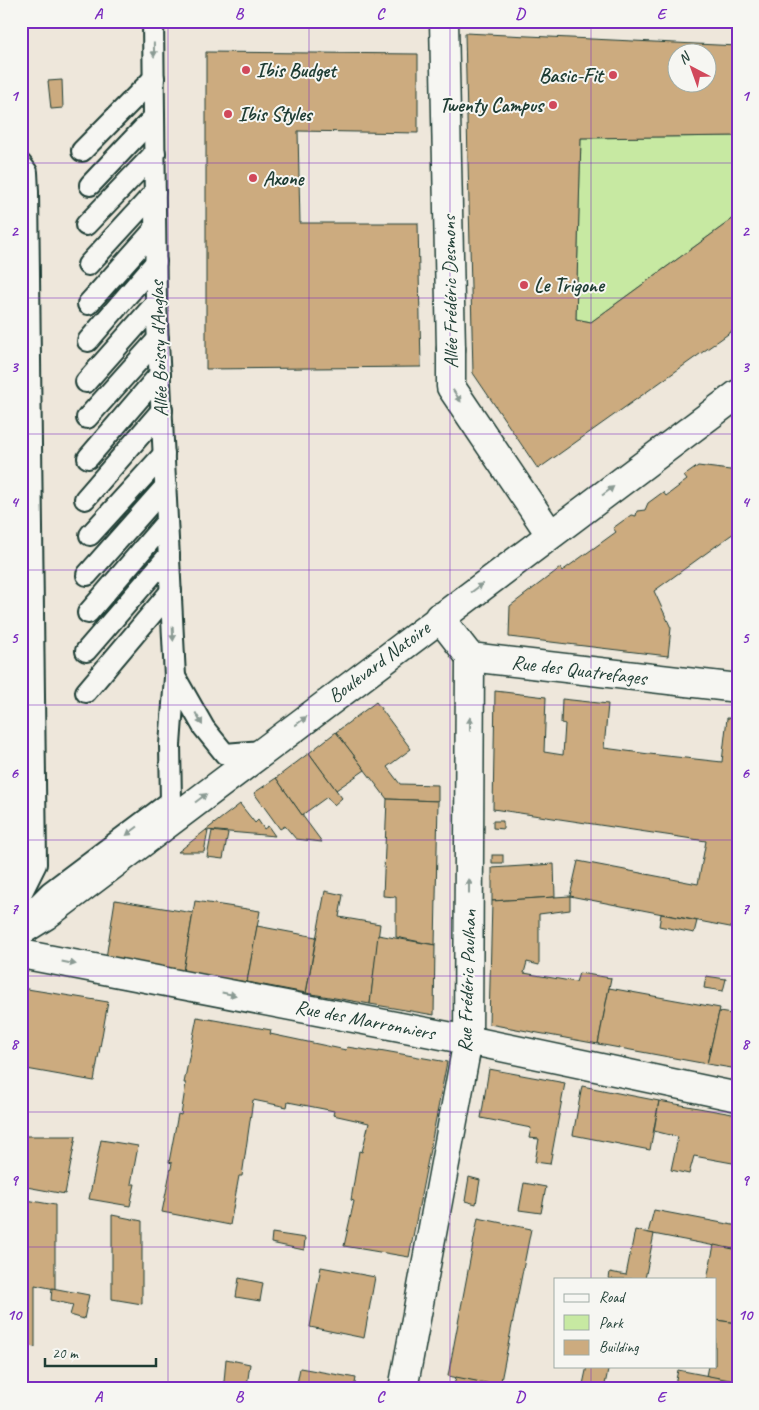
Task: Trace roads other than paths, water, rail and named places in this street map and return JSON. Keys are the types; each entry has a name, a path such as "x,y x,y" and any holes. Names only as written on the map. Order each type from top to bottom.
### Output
{"street":[{"name":"Allée Frédéric Desmons","path":"444,21 451,387 550,534"},
{"name":"Boulevard Natoire","path":"21,931 45,916 438,617 738,394"},
{"path":"438,617 470,657"},
{"name":"Rue des Quatrefages","path":"470,657 738,688"},
{"name":"Rue Frédéric Paulhan","path":"403,1389 468,1040 470,657"},
{"name":"Rue des Marronniers","path":"21,954 468,1040 738,1097"}],"lane":[{"name":"Allée Boissy d'Anglas","path":"21,921 50,892 171,801 170,745 175,677 156,302 153,21"},
{"path":"82,151 154,78"},
{"path":"90,185 154,117"},
{"path":"86,225 155,153"},
{"path":"21,164 26,172 28,192 36,864 21,894"},
{"path":"88,265 155,192"},
{"path":"88,304 155,229"},
{"path":"88,340 156,262"},
{"path":"86,382 156,302"},
{"path":"87,418 158,339"},
{"path":"88,458 160,374"},
{"path":"86,499 162,410"},
{"path":"90,535 164,454"},
{"path":"87,575 166,486"},
{"path":"88,612 167,521"},
{"path":"86,651 169,555"},
{"path":"86,692 171,591"},
{"name":"Allée Boissy d'Anglas","path":"175,677 204,728 225,754 262,751"}],"place":[{"name":"Ibis Budget","path":"246,70"},
{"name":"Basic-Fit","path":"613,75"},
{"name":"Twenty Campus","path":"553,105"},
{"name":"Ibis Styles","path":"228,114"},
{"name":"Axone","path":"253,178"},
{"name":"Le Trigone","path":"524,285"}]}
